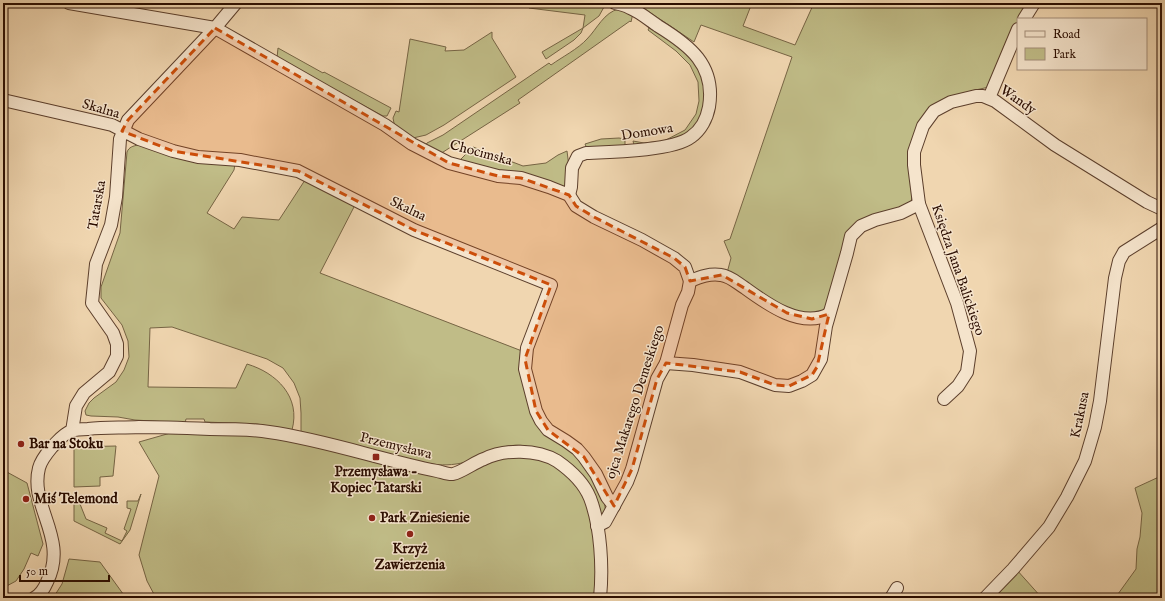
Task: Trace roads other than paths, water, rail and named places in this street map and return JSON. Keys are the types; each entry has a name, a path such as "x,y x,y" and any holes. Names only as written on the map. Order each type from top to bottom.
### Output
{"street":[{"name":"Chocimska","path":"69,3 215,28 385,125 412,144 449,163 498,176 521,178 569,195 576,206 594,217 642,240 674,258 685,268 690,281"},
{"name":"Tatarska","path":"72,431 76,406 84,393 109,372 117,356 117,344 113,333 92,303 92,294 96,264 111,226 116,197 120,139 122,131 128,120 215,28 236,3"},
{"name":"Domowa","path":"569,195 572,168 578,156 586,153 661,148 678,143 690,138 707,116 710,98 709,83 705,69 696,56 685,44 661,27 630,8 615,3"},
{"path":"1025,18 1034,3"},
{"path":"989,98 1017,31"},
{"name":"Wandy","path":"919,204 914,165 914,152 923,126 934,111 951,102 976,96 989,98 996,101 1055,145 1147,202 1162,209"},
{"name":"Skalna","path":"3,100 112,125 139,139 173,151 198,157 240,160 298,171 414,230 552,285 527,348 525,359 525,369 536,411 548,430 571,445 584,457 596,474 607,497 614,506"},
{"name":"Księdza Jana Balickiego","path":"666,363 693,365 740,372 775,385 789,386 812,375 821,360 829,314 851,236 861,226 875,220 901,213 919,204 956,303 970,351 967,372 958,386 944,399"},
{"name":"Krakusa","path":"985,598 1013,569 1049,527 1067,497 1085,461 1100,401 1113,292 1119,261 1124,252 1162,228"},
{"path":"690,281 708,275 722,275 732,279 787,314 798,318 812,319 822,318 829,314"},
{"name":"ojca Makarego Demeskiego","path":"597,526 605,522 627,482 632,469 656,379 666,363 690,281"},
{"name":"Przemysława","path":"72,431 101,428 150,427 239,429 269,432 325,443 409,466 453,474 485,458 522,452 540,454 555,460 568,469 580,482 590,497 597,526 602,561 600,598"},
{"path":"34,598 38,596 45,588 50,578 53,569 54,555 54,543 37,484 39,467 46,454 61,437 72,431"}],"place":[{"name":"Bar na Stoku","path":"21,444"},
{"name":"Przemysława - Kopiec Tatarski","path":"376,457"},
{"name":"Miś Telemond","path":"26,499"},
{"name":"Park Zniesienie","path":"372,518"},
{"name":"Krzyż Zawierzenia","path":"410,534"}]}
